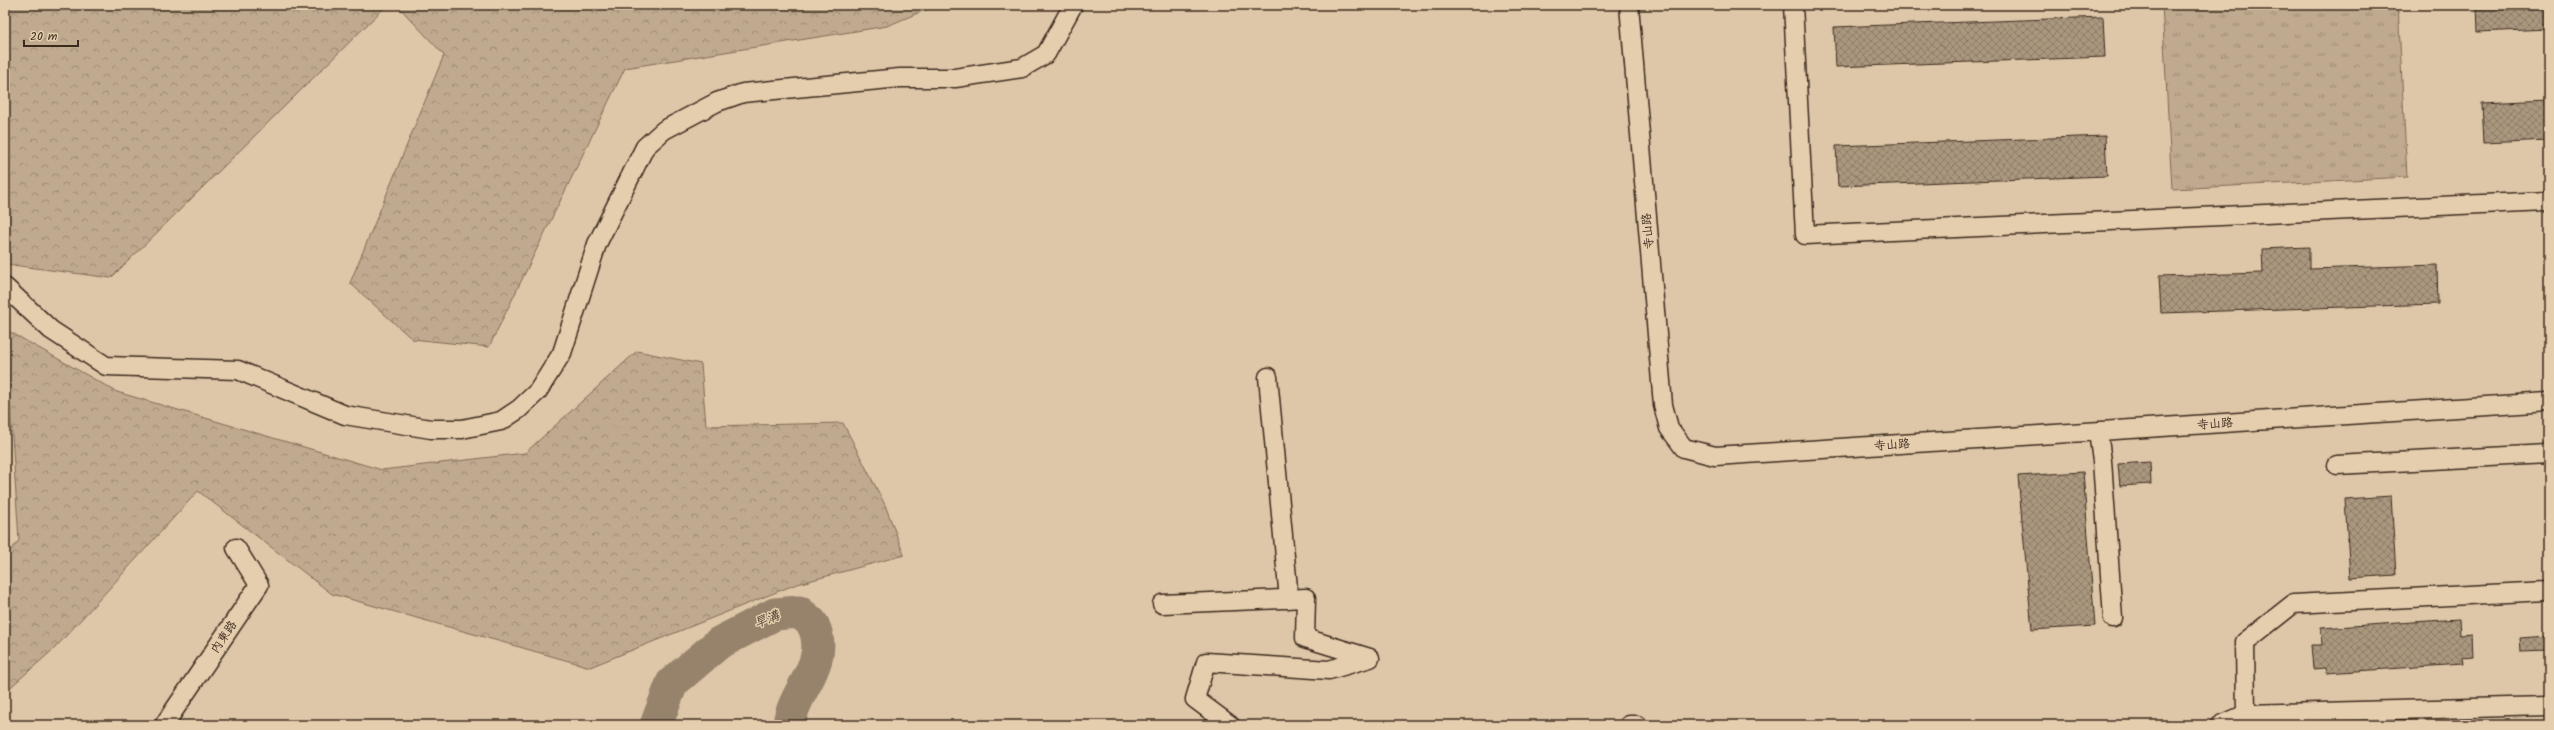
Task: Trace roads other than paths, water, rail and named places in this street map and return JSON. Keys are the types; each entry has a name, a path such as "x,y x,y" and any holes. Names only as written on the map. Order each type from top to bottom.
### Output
{"street":[{"path":"5,287 50,330 106,366 238,370 345,415 431,429 462,429 501,421 519,409 538,391 562,353 597,244 645,147 664,130 717,102 744,93 900,78 955,78 1022,68 1046,54 1073,5"},
{"name":"寺山路","path":"1629,5 1662,405 1669,428 1684,448 1714,456 2549,402"},
{"path":"1793,5 1805,236 2549,201"},
{"path":"1268,377 1289,599"},
{"path":"2098,432 2102,461 2113,618"},
{"path":"2337,465 2549,454"},
{"name":"內東路","path":"164,725 259,585 236,548"},
{"path":"2246,714 2245,642 2293,604 2549,591"},
{"path":"1162,604 1306,598 1306,638 1370,658 1329,670 1206,662 1195,699 1230,725"},
{"path":"2221,725 2246,714 2549,706"},
{"path":"1629,725 1637,725"}],"waterway":[{"name":"旱溝","path":"656,725 672,683 719,643 775,614 799,612 814,627 818,640 817,653 809,678 796,701 789,725"}]}
